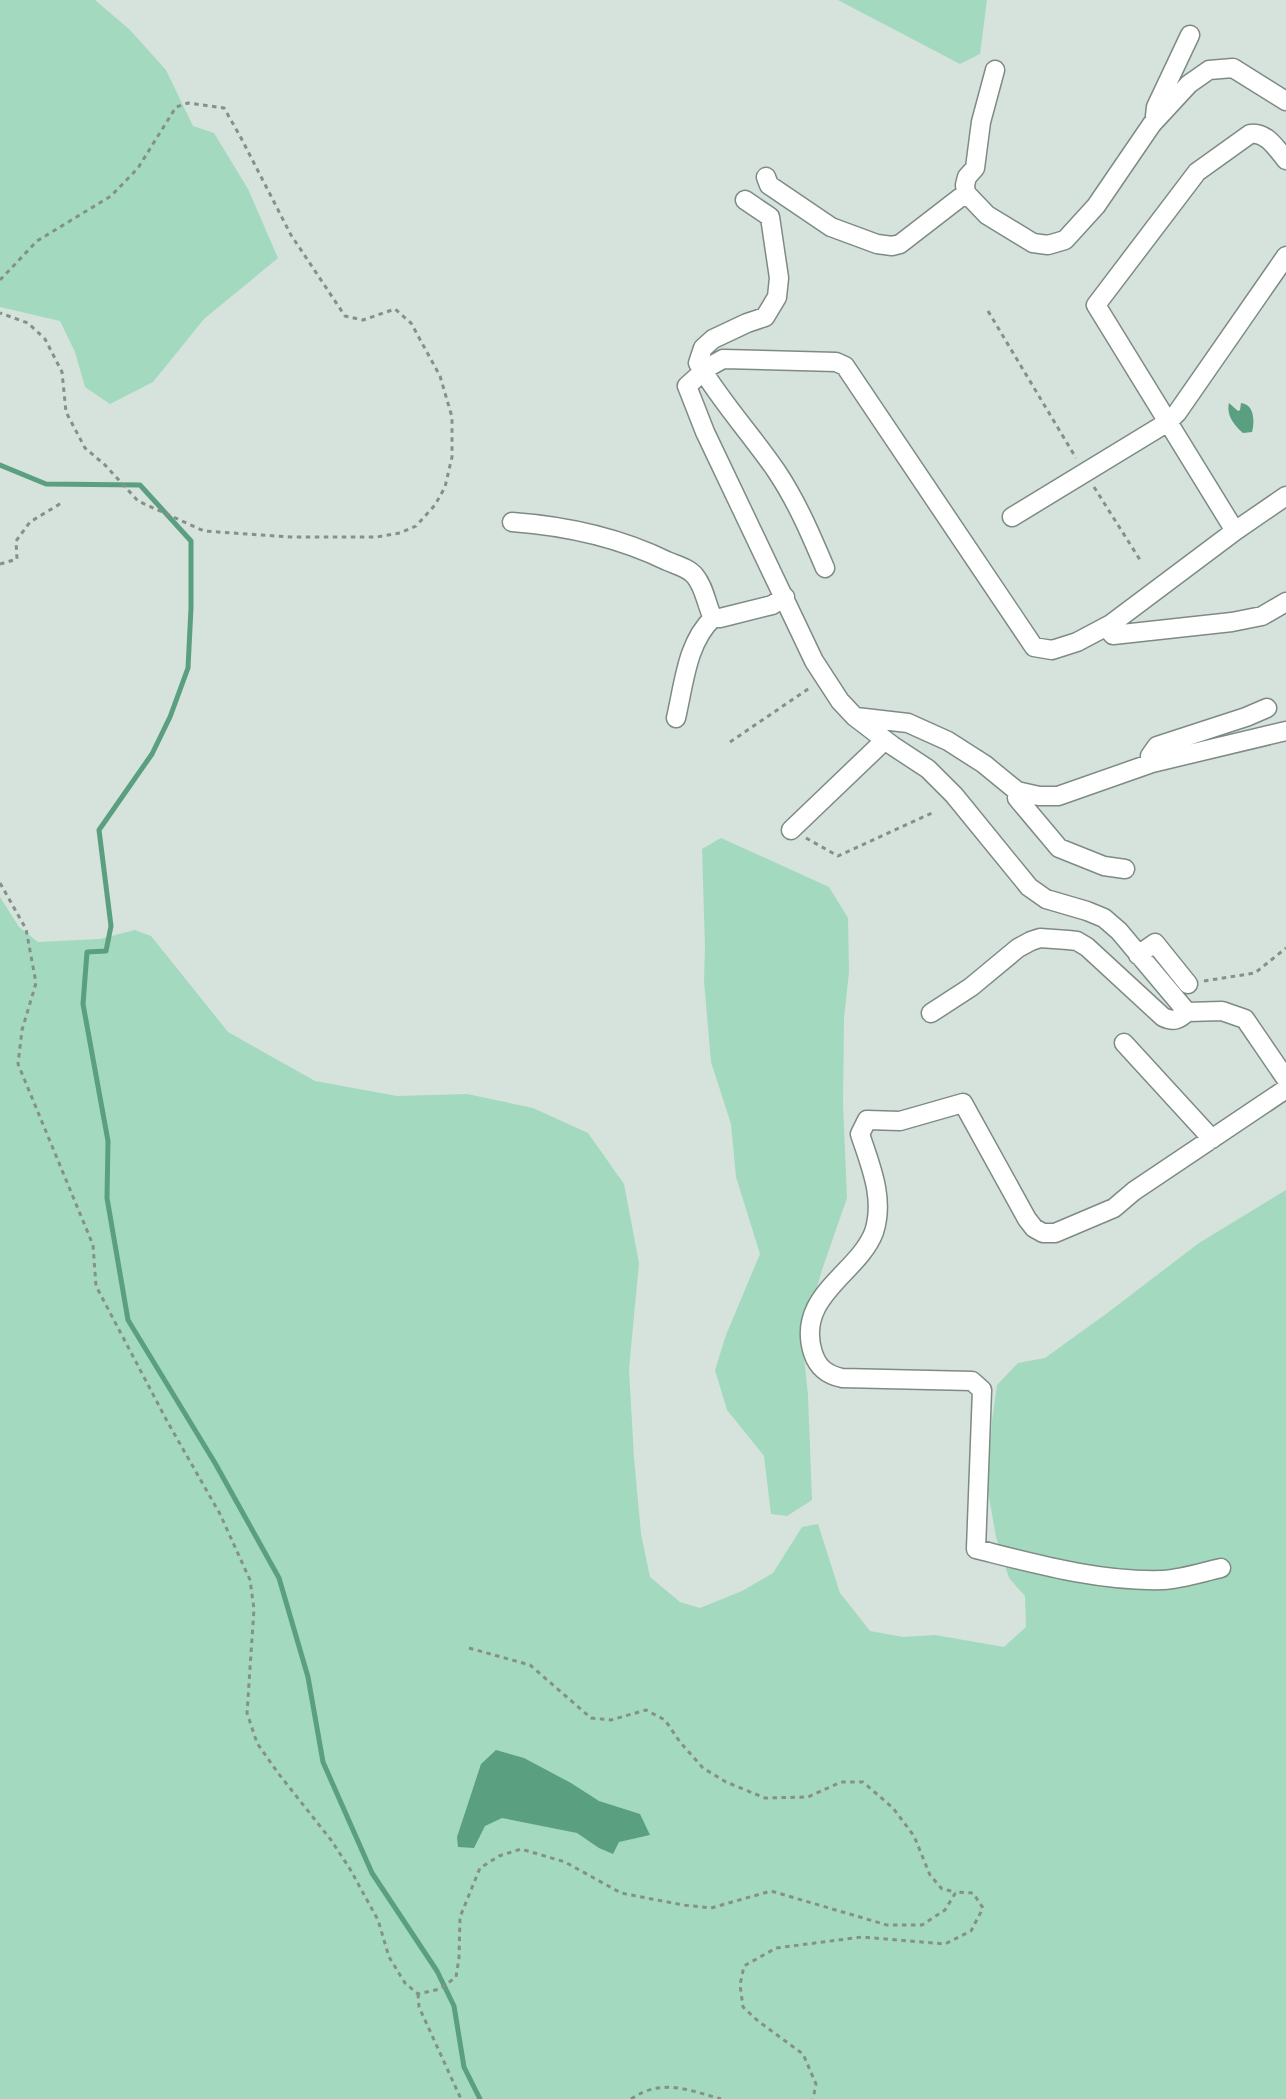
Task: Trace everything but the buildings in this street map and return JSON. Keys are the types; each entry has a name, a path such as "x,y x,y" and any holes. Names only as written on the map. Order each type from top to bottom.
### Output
{"lane":[{"path":"1154,120 1156,107 1190,35"},
{"path":"995,70 981,122 975,168 967,177 966,193 987,215 1033,243 1048,245 1065,240 1096,206 1154,120 1189,84 1209,70 1233,68 1286,101"},
{"path":"1235,531 1096,305 1197,172 1250,134 1256,133 1270,140 1286,160"},
{"path":"766,177 769,185 831,227 885,245 900,244 966,193"},
{"path":"745,200 770,217 779,278 777,297 765,317 713,339 703,348 698,363 712,386 778,474 799,508 825,568"},
{"path":"1012,517 1168,422 1177,413 1286,256"},
{"path":"1187,1012 1119,931 1104,918 1046,899 1029,886 954,795 928,769 855,717 840,701 814,662 705,432 687,386 703,371 723,359 836,362 845,366 1034,647 1052,650 1077,642 1106,627 1286,496"},
{"path":"512,522 576,529 643,549 693,573 701,583 713,618"},
{"path":"676,718 694,643 703,628 713,618 772,605 784,597"},
{"path":"1106,627 1113,635 1232,622 1262,616 1286,602"},
{"path":"1152,763 1150,756 1157,746 1267,708"},
{"path":"855,717 908,723 948,741 984,764 1017,790 1039,796 1058,796 1152,763 1286,731"},
{"path":"791,830 885,740"},
{"path":"1017,790 1017,798 1059,848 1104,866 1125,869"},
{"path":"931,1012 971,987 1031,940 1040,938 1077,941 1087,947 1163,1017 1173,1020 1187,1012 1222,1011 1245,1019 1286,1079"},
{"path":"1138,955 1155,943 1188,984"},
{"path":"1124,1043 1212,1139"},
{"path":"1221,1568 1164,1580 1124,1578 1070,1571 976,1549 982,1389 972,1381 830,1376 816,1364 811,1348 811,1325 820,1300 834,1281 863,1253 874,1231 878,1191 860,1134 867,1120 900,1121 963,1103 1026,1219 1034,1228 1043,1233 1055,1233 1114,1208 1134,1191 1286,1089"}],"path":[{"path":"0,280 37,241 111,196 138,168 176,107 188,103 224,108 291,235 345,316 363,320 395,309 411,323 440,376 452,417 452,457 445,486 435,505 416,526 400,533 376,537 290,537 204,531 138,501 86,448 66,412 62,372 45,339 28,323 0,314"},
{"path":"988,311 1142,563"},
{"path":"0,564 17,559 16,541 30,522 63,502"},
{"path":"730,742 825,678"},
{"path":"791,830 838,856 932,813"},
{"path":"0,883 26,929 36,983 22,1030 18,1064 93,1245 96,1286 167,1421 220,1514 250,1580 255,1609 247,1713 257,1743 331,1840 350,1869 378,1920 389,1957 405,1983 418,1994 419,2007 461,2099"},
{"path":"1188,984 1255,973 1286,948"},
{"path":"469,1648 530,1665 591,1718 610,1720 646,1710 665,1720 680,1742 703,1768 726,1782 765,1798 808,1797 841,1782 862,1782 893,1808 914,1836 930,1875 942,1889 972,1893 983,1908 971,1931 945,1944 862,1937 776,1948 744,1966 740,1985 742,2007 803,2054 816,2084 813,2099"},
{"path":"418,1994 440,1989 456,1977 460,1917 480,1868 498,1856 521,1849 565,1862 621,1893 711,1908 771,1891 887,1925 922,1925 945,1910 956,1892"},
{"path":"631,2099 641,2092 674,2086 720,2099"}],"shaded area":[{"path":"0,0 95,0 130,30 166,70 193,126 214,133 248,189 278,258 204,319 153,382 110,404 85,387 75,352 60,321 0,307"},
{"path":"838,0 987,0 980,54 960,64"},
{"path":"1229,403 1238,411 1241,403 1249,406 1253,418 1252,432 1243,433 1234,423 1229,412"},
{"path":"721,838 829,887 848,918 849,972 844,1018 843,1104 847,1198 802,1338 808,1395 812,1500 787,1516 771,1514 764,1456 727,1410 715,1370 726,1335 760,1254 736,1177 731,1124 711,1062 704,980 702,849"},
{"path":"0,897 19,927 38,942 100,939 135,930 151,936 228,1032 315,1081 397,1096 467,1094 533,1108 588,1133 624,1184 639,1263 629,1369 641,1534 650,1577 680,1602 700,1608 742,1591 773,1573 802,1527 818,1524 840,1593 870,1631 903,1637 935,1635 1004,1647 1026,1627 1025,1596 1009,1578 996,1537 987,1485 997,1385 1018,1363 1045,1358 1199,1243 1286,1190 1286,2099 0,2099"},
{"path":"496,1750 524,1758 599,1801 640,1814 650,1835 619,1842 613,1854 599,1848 577,1833 502,1818 485,1826 474,1848 458,1847 457,1837 481,1764"}],"waterway":[{"path":"0,465 46,484 140,485 191,541 188,668 170,717 152,754 99,830 111,926 106,951 87,952 83,1004 108,1141 107,1198 128,1320 215,1463 279,1578 308,1677 323,1762 372,1873 437,1971 454,2006 464,2067 480,2099"}]}
